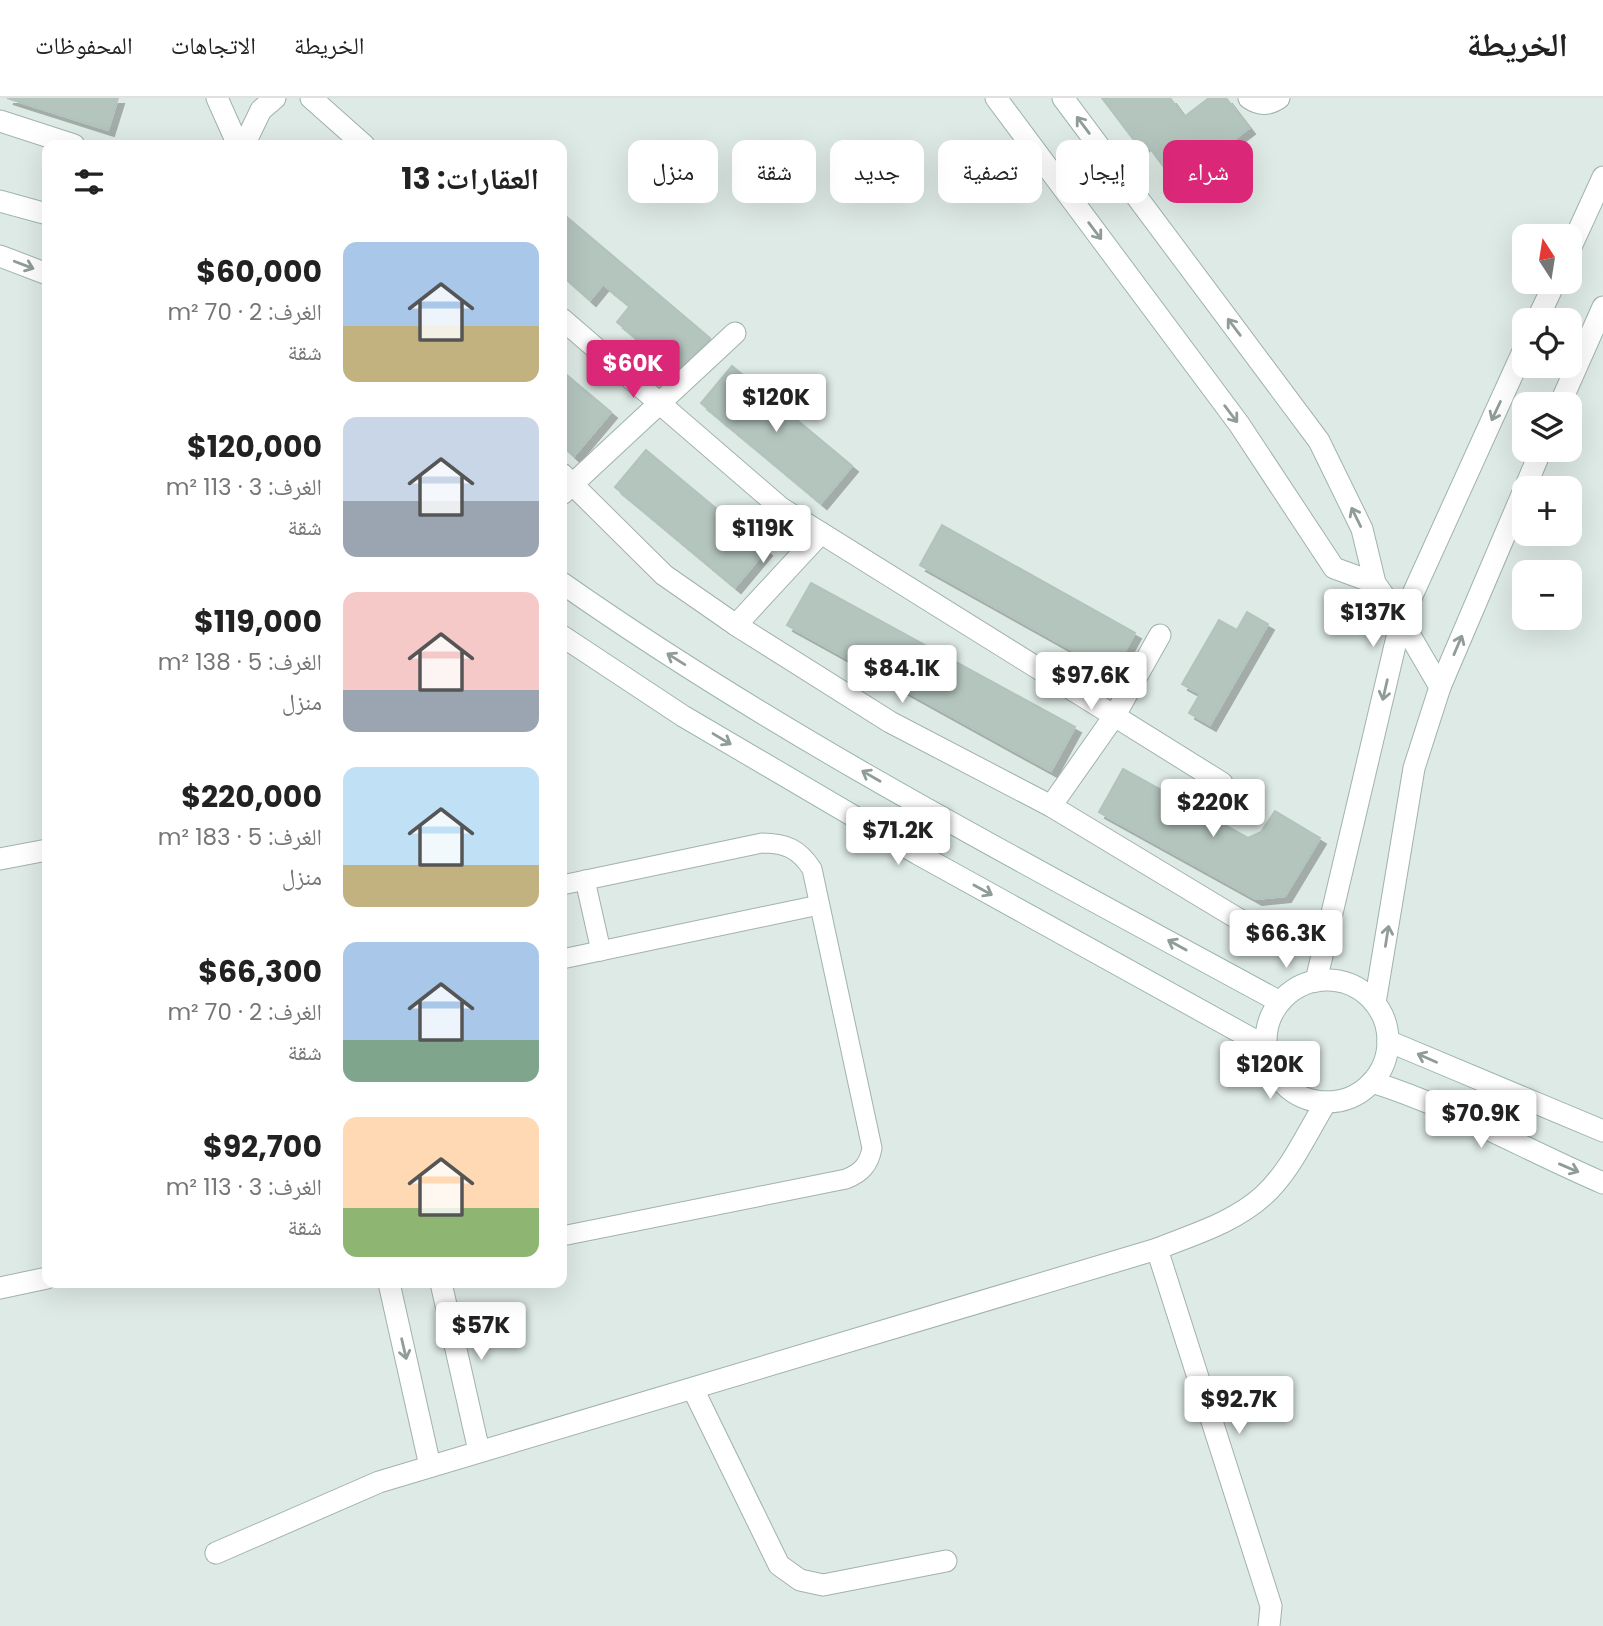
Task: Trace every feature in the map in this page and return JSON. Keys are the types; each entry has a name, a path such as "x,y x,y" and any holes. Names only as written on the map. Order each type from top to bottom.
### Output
{"street":[{"path":"217,98 236,140"},
{"path":"246,140 261,110 275,98"},
{"path":"311,98 358,140"},
{"path":"996,98 1239,424 1334,568 1375,583"},
{"path":"1063,98 1319,441 1362,529 1375,583 1401,620 1440,687"},
{"path":"1249,98 1263,104 1272,103 1279,98"},
{"path":"0,121 59,140"},
{"path":"1582,224 1603,177"},
{"path":"0,201 42,213"},
{"path":"0,256 42,272"},
{"path":"1565,392 1603,307"},
{"path":"567,323 781,508 1222,783"},
{"path":"567,481 659,405 734,333"},
{"path":"1315,981 1401,620 1512,375"},
{"path":"567,485 664,575 736,625 890,722 1051,807 1250,926"},
{"path":"1375,1003 1414,768 1440,687 1512,519"},
{"path":"736,625 821,533"},
{"path":"567,586 703,677 927,808 1280,1002"},
{"path":"1051,807 1115,715 1160,635"},
{"path":"567,639 683,716 918,854 1265,1046"},
{"path":"0,859 42,851"},
{"path":"1333,980 1364,992 1375,1003 1387,1028 1388,1041 1384,1063 1372,1082 1359,1093 1343,1100 1326,1102 1304,1098 1285,1086 1269,1061 1265,1046 1268,1023 1280,1002 1302,985 1315,981 1333,980"},
{"path":"1388,1041 1603,1131"},
{"path":"1372,1082 1438,1106 1544,1158 1603,1183"},
{"path":"216,1553 379,1482 1157,1249 1225,1222 1265,1195 1282,1175 1326,1102"},
{"path":"1157,1249 1271,1606 1269,1626"},
{"path":"0,1288 42,1279"},
{"path":"390,1288 430,1466"},
{"path":"442,1288 480,1451"},
{"path":"693,1389 779,1565 788,1573 800,1580 823,1585 946,1561"}],"lane":[{"path":"567,884 762,843 788,845 806,859 812,869 871,1139 870,1157 866,1166 858,1175 846,1179 567,1235"},
{"path":"585,880 601,951"},
{"path":"567,958 819,905"}],"building":[{"path":"7,98 118,98 108,130"},
{"path":"1102,98 1170,98 1184,117 1209,98 1226,98 1249,128 1233,140 1163,140 1163,166 1149,147 1149,140 1134,140"},
{"path":"567,217 710,338 679,373 617,322 630,306 603,284 590,300 567,279"},
{"path":"732,366 852,466 821,503 701,403"},
{"path":"567,375 611,412 574,456 567,450"},
{"path":"646,450 766,550 735,587 615,487"},
{"path":"942,525 1135,633 1113,673 920,565"},
{"path":"811,583 1075,727 1051,771 787,625"},
{"path":"1247,612 1268,624 1210,725 1189,713 1200,694 1182,684 1219,620 1237,630"},
{"path":"1123,769 1248,838 1261,832 1275,811 1320,838 1285,896 1256,899 1099,812"}]}
